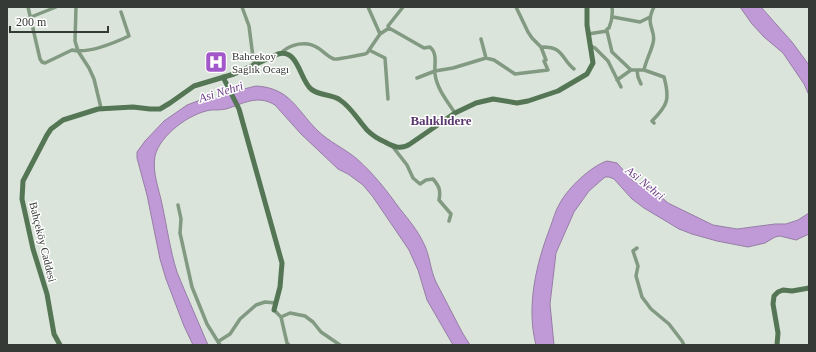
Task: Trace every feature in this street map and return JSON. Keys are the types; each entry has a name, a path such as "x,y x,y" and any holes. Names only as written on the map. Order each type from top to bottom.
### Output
{"main road":[{"path":"281,53 288,54 294,60 305,82 311,89 317,93 331,96 340,100 369,132 393,147 401,148 407,146 455,114 470,106 493,99 512,103 522,103 558,91 587,74 593,63 588,34 587,7"},
{"name":"Bahçeköy Caddesi","path":"60,345 54,334 46,294 25,218 22,199 22,186 42,142 51,129 68,118 101,108 133,107 160,109 199,84 224,79 281,53"},
{"path":"224,79 240,109 282,263 280,287 274,310"},
{"path":"777,345 778,333 773,304 774,296 783,290 792,291 809,288"}],"street":[{"path":"28,7 40,59 45,63 72,50 78,51 114,43 129,36 121,12"},
{"path":"31,17 56,7"},
{"path":"76,7 75,41 78,51 89,68 101,108"},
{"path":"242,7 250,26 254,65"},
{"path":"368,7 380,34"},
{"path":"281,53 288,48 303,44 311,44 332,58 337,59 346,56 365,54 380,34 389,28 388,26 391,21 403,7"},
{"path":"417,78 435,71 453,68 486,58 494,60 515,74 548,70 544,62 546,60 541,47 528,32 516,7"},
{"path":"588,34 606,31 610,28 612,7"},
{"path":"644,70 654,42 650,25 650,16 654,7"},
{"path":"612,17 640,22 650,16"},
{"path":"389,28 424,48 430,47 432,49 436,58 435,71 440,91 455,114"},
{"path":"606,31 612,52 632,70"},
{"path":"481,39 486,58"},
{"path":"541,47 548,46 561,52 570,66 574,69"},
{"path":"591,46 596,48 608,61 621,87"},
{"path":"369,50 385,58 388,99"},
{"path":"617,80 632,70 644,70 664,77 666,82 667,103 652,121 654,123"},
{"path":"637,70 641,84"},
{"path":"393,147 407,165 413,178 420,184 426,180 433,179 439,186 441,192 439,200 451,214 449,221"},
{"path":"178,205 181,219 180,233 192,287 207,324 219,341 220,345"},
{"path":"637,248 633,251 638,266 636,276 642,297 651,309 669,324 684,345"},
{"path":"219,341 230,334 240,319 256,306 265,302 276,303"},
{"path":"274,310 281,317 289,345"},
{"path":"281,317 290,313 304,316 313,322 321,332 340,345"}],"shaded area":[{"path":"740,7 761,7 792,42 809,65 809,95 804,84 783,53 764,37 752,24"},
{"path":"256,86 268,88 285,95 317,130 357,159 380,183 422,239 428,253 436,282 470,345 453,345 427,300 418,270 409,250 373,197 363,185 338,169 301,134 275,105 262,100 256,100 226,109 203,112 185,120 163,140 155,156 154,168 170,247 179,276 208,345 193,345 184,326 160,259 147,195 137,158 137,152 164,121 187,105 203,99 222,97"},
{"path":"607,161 617,163 632,180 640,185 652,189 668,203 713,225 737,229 786,224 798,220 809,213 809,234 796,240 780,236 775,237 765,243 748,247 717,241 679,229 632,199 614,179 605,177 589,191 574,212 556,253 550,304 554,345 536,345 532,316 534,286 540,256 555,212 574,184 594,168"}],"place":[{"name":"Bahcekoy Saglık Ocagı","path":"216,62"}],"district":[{"name":"Balıklıdere","path":"441,120"}],"water label":[{"name":"Asi Nehri","path":"221,92"},
{"name":"Asi Nehri","path":"645,183"}]}
